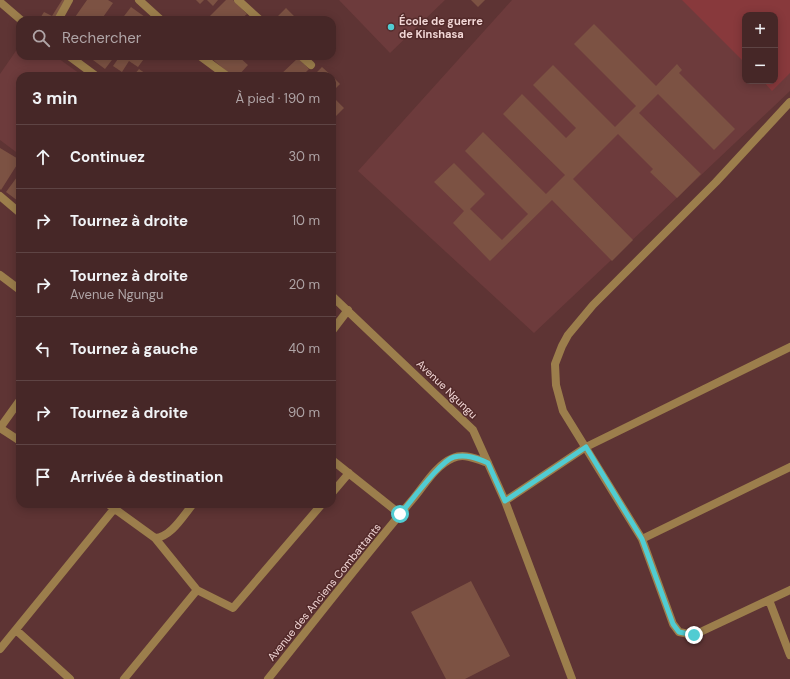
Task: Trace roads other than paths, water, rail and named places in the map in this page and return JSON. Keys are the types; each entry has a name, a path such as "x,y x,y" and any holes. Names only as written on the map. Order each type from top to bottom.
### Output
{"street":[{"path":"60,16 69,0"},
{"path":"139,0 157,16"},
{"path":"238,0 256,16"},
{"path":"0,2 16,16"},
{"path":"74,60 91,72"},
{"path":"205,60 222,72"},
{"path":"305,60 311,65"},
{"path":"790,102 716,182 593,305 562,346 555,364 556,385 563,411 642,539 673,624 679,632 694,635 790,590"},
{"path":"0,196 16,210"},
{"path":"0,275 16,287"},
{"name":"Avenue Ngungu","path":"336,300 467,422 473,430 505,501 572,679"},
{"path":"336,326 348,310"},
{"path":"505,501 586,447 790,347"},
{"path":"16,406 0,428 16,438"},
{"name":"Avenue des Anciens Combattants","path":"268,679 400,514 442,465 453,458 475,457 488,463"},
{"path":"336,463 400,514"},
{"path":"642,539 790,467"},
{"path":"336,488 349,473"},
{"path":"0,649 109,508"},
{"path":"114,508 155,538 197,590 232,608 319,508"},
{"path":"155,538 162,537 170,532 190,508"},
{"path":"124,679 197,590"},
{"path":"769,600 790,655"},
{"path":"16,630 70,679"}],"place":[{"name":"École de guerre de Kinshasa","path":"391,27"}]}
